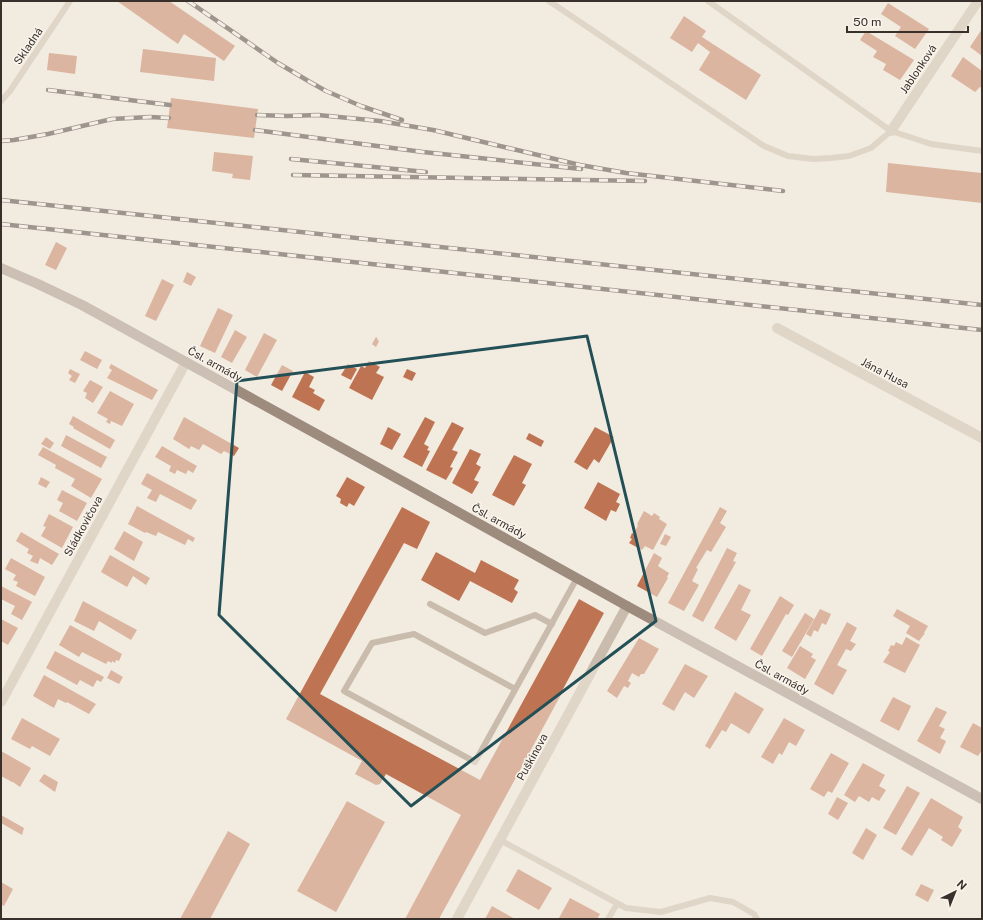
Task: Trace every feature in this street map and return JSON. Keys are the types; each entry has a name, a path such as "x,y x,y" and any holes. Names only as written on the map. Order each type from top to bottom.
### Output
{"street":[{"name":"Jablonková","path":"891,131 978,1"},
{"name":"Čsl. armády","path":"1,268 82,305 982,800"},
{"name":"Jána Husa","path":"777,328 982,438"},
{"name":"Sládkovičova","path":"1,702 186,362"},
{"name":"Puškinova","path":"457,919 628,606"}],"lane":[{"name":"Skladná","path":"1,101 10,91 70,1"},
{"path":"550,1 764,146 788,156 813,159 849,156 871,148 891,131"},
{"path":"708,1 891,131 931,144 982,151"},
{"path":"515,689 414,634 372,643 344,691 475,762 577,578"},
{"path":"430,604 485,634 535,615 552,624"},
{"path":"500,840 626,908 661,912 710,898 733,902 754,914 757,919"},
{"path":"608,919 617,904"}],"highlighted area":[{"path":"587,336 656,621 411,806 219,615 237,381"}],"building":[{"path":"117,1 169,1 235,46 224,61 184,34 178,44"},
{"path":"888,3 929,29 915,49 895,36 901,27 881,14"},
{"path":"684,16 706,31 702,37 761,75 746,100 699,70 710,52 698,43 692,52 670,38"},
{"path":"982,29 982,56 970,47"},
{"path":"866,31 914,60 900,80 883,70 886,64 873,57 877,51 860,40"},
{"path":"143,49 216,58 214,81 140,72"},
{"path":"49,53 77,56 75,74 47,70"},
{"path":"963,57 982,71 982,88 980,87 975,92 951,76"},
{"path":"171,98 258,109 254,138 167,128"},
{"path":"214,152 253,156 250,180 232,178 233,174 212,171"},
{"path":"888,163 982,173 982,203 886,192"},
{"path":"56,242 67,248 56,270 45,265"},
{"path":"187,272 196,277 191,286 183,282"},
{"path":"162,279 174,285 156,321 145,316"},
{"path":"218,308 233,315 215,353 200,346"},
{"path":"235,330 247,337 232,363 221,357"},
{"path":"264,333 277,340 257,377 245,370"},
{"path":"376,337 379,341 376,347 372,344"},
{"path":"85,351 102,360 97,369 80,360"},
{"path":"369,361 380,367 376,373 384,377 372,400 349,388 361,366 365,368"},
{"path":"111,364 158,390 152,400 107,378 112,370 109,368"},
{"path":"348,364 357,369 351,380 341,375"},
{"path":"282,365 293,371 282,391 271,385"},
{"path":"70,369 80,374 75,383 69,380 72,376 68,373"},
{"path":"407,369 416,373 412,381 403,377"},
{"path":"305,372 314,377 309,387 315,390 313,393 325,400 319,411 292,397"},
{"path":"90,380 103,387 93,403 85,398 87,393 83,391"},
{"path":"110,391 134,404 122,426 111,421 110,424 106,422 108,419 97,413"},
{"path":"73,416 115,440 110,449 73,428 74,427 69,424"},
{"path":"184,417 239,448 234,456 224,451 221,454 203,444 199,450 191,446 189,449 173,439"},
{"path":"425,417 435,422 424,444 429,447 427,450 430,451 422,467 403,457"},
{"path":"452,422 464,428 452,450 458,452 450,467 453,468 446,480 426,470"},
{"path":"388,427 401,434 392,450 380,444"},
{"path":"595,427 614,437 599,463 594,459 587,470 574,462"},
{"path":"529,433 544,441 541,447 526,439"},
{"path":"66,435 107,457 101,468 61,446"},
{"path":"46,437 54,443 50,449 41,444"},
{"path":"162,446 197,466 193,473 188,470 186,474 177,470 175,474 169,471 171,466 155,457"},
{"path":"43,447 102,479 91,498 71,486 75,479 55,468 56,465 38,455"},
{"path":"470,449 481,454 476,464 481,467 474,480 479,482 472,494 452,483"},
{"path":"514,455 532,464 522,483 526,485 514,506 492,495"},
{"path":"147,473 197,500 191,510 160,494 156,502 147,498 152,490 141,484"},
{"path":"41,477 50,482 46,488 38,484"},
{"path":"347,477 365,487 354,506 349,503 347,507 340,503 341,499 336,496"},
{"path":"598,482 620,494 616,502 620,504 616,512 611,510 606,521 584,508"},
{"path":"62,490 87,503 77,521 59,511 63,503 57,500"},
{"path":"137,506 195,538 193,542 188,539 185,545 158,532 156,536 146,532 145,533 128,524"},
{"path":"402,507 430,522 417,549 404,543 320,694 480,780 579,599 604,613 439,919 405,919 461,815 386,774 380,784 376,785 355,774 362,761 286,719"},
{"path":"720,507 727,511 720,523 726,527 711,552 707,550 696,568 698,569 692,581 699,585 684,611 668,603"},
{"path":"644,511 652,516 654,513 660,517 659,519 667,524 653,550 645,546 642,550 629,543 632,539 630,538 632,533 634,534 638,525 637,524"},
{"path":"49,514 73,527 62,548 41,536 46,527 43,526"},
{"path":"124,531 143,542 134,561 114,549"},
{"path":"21,532 59,554 52,565 40,558 38,564 30,561 33,556 27,553 29,549 16,541"},
{"path":"665,534 671,537 666,546 660,544"},
{"path":"727,548 737,553 733,561 736,562 703,622 692,616"},
{"path":"436,552 475,573 481,560 519,580 514,589 518,592 512,603 470,581 459,601 421,580"},
{"path":"654,553 662,558 658,566 669,573 668,578 657,597 637,586"},
{"path":"110,555 150,578 146,585 133,576 127,587 101,572"},
{"path":"11,558 45,577 35,596 16,586 18,582 13,580 16,575 5,569"},
{"path":"739,584 751,590 741,610 751,615 736,641 714,628"},
{"path":"1,586 32,602 22,620 11,614 15,606 1,599"},
{"path":"780,596 794,605 788,615 786,614 762,656 750,649"},
{"path":"83,601 137,630 131,640 99,621 94,631 74,621"},
{"path":"820,609 831,614 826,625 822,623 818,632 814,630 811,637 806,634"},
{"path":"897,609 928,626 919,641 906,633 910,626 893,616"},
{"path":"805,613 814,619 792,657 782,651"},
{"path":"1,619 18,628 8,645 1,641"},
{"path":"847,622 857,628 850,641 856,644 851,651 846,649 837,665 847,670 833,695 814,684"},
{"path":"70,625 122,654 119,661 116,660 115,663 112,661 112,663 108,661 106,664 82,652 79,657 59,645"},
{"path":"906,637 920,645 905,673 883,662 890,652 888,651 891,645 894,646 896,642 902,645"},
{"path":"639,638 659,649 644,674 641,674 639,677 632,673 628,681 631,683 628,688 624,686 617,698 607,691"},
{"path":"800,646 813,654 811,657 816,660 805,679 787,668"},
{"path":"55,651 104,677 101,682 97,680 93,687 80,680 77,685 46,668"},
{"path":"685,664 708,676 694,698 685,692 674,711 662,704"},
{"path":"111,670 123,677 119,684 107,678"},
{"path":"44,675 96,704 89,714 67,702 66,703 58,699 54,708 33,696"},
{"path":"735,692 764,709 749,734 731,723 726,732 722,730 710,749 705,746"},
{"path":"893,697 911,706 899,731 880,721"},
{"path":"936,707 947,712 939,726 945,729 940,738 946,741 940,754 917,741"},
{"path":"22,718 60,739 50,756 32,746 30,749 11,739"},
{"path":"784,718 805,730 796,746 789,742 782,755 779,753 773,764 761,757"},
{"path":"973,723 982,728 982,750 978,756 960,747"},
{"path":"1,751 31,768 20,787 1,776"},
{"path":"831,753 849,763 832,793 828,791 824,797 810,789"},
{"path":"863,763 885,775 879,786 886,790 879,801 872,797 869,802 859,796 855,802 844,795"},
{"path":"44,774 58,782 55,792 39,781"},
{"path":"907,786 920,793 896,835 883,828"},
{"path":"837,797 848,803 838,820 828,814"},
{"path":"931,798 963,817 958,827 962,830 952,847 941,840 943,837 929,828 912,856 901,849"},
{"path":"347,801 385,822 336,912 297,891"},
{"path":"1,815 24,828 22,835 1,823"},
{"path":"866,828 877,835 863,860 852,853"},
{"path":"228,831 250,844 210,919 180,919"},
{"path":"518,869 552,888 539,910 506,891"},
{"path":"1,882 13,889 4,906 2,905 1,907"},
{"path":"921,884 934,890 928,902 915,895"},
{"path":"570,898 600,914 597,919 559,918"},
{"path":"492,906 515,919 485,919"}],"railway":[{"path":"188,1 278,63 326,91 361,106 402,120"},
{"path":"48,90 170,105"},
{"path":"257,115 318,115 380,121 433,130 580,165 626,173 783,191"},
{"path":"1,141 48,134 112,119 150,117 169,118"},
{"path":"255,130 423,152 581,169"},
{"path":"291,159 426,172"},
{"path":"293,175 645,181"},
{"path":"1,200 982,305"},
{"path":"1,224 982,330"}]}
